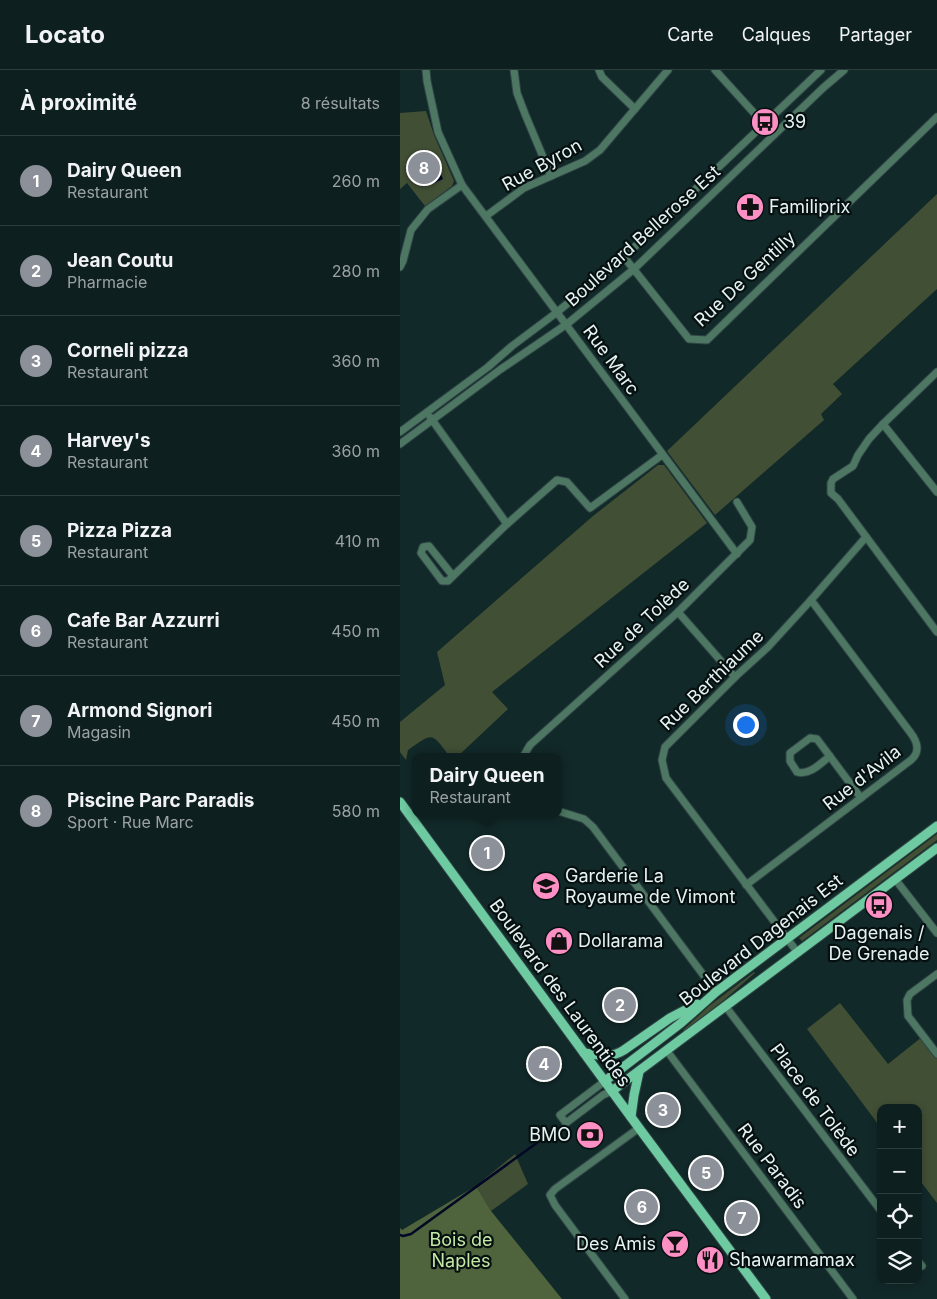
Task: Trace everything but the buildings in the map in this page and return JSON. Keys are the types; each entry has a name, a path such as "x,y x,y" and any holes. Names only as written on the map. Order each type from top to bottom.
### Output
{"main road":[{"name":"Boulevard des Laurentides","path":"400,802 766,1299"},
{"name":"Boulevard Dagenais Est","path":"604,1081 681,1023 716,992 937,826"},
{"name":"Boulevard Dagenais Est","path":"612,1091 937,848"},
{"path":"584,1054 608,1056 617,1054 670,1018 708,999"},
{"path":"631,1117 639,1072"}],"street":[{"name":"Rue Marc","path":"426,70 438,132 462,185 736,554"},
{"path":"514,70 518,93 525,114 551,176"},
{"path":"599,70 602,77 635,109"},
{"name":"Rue Byron","path":"486,216 524,188 585,161 600,150 668,70"},
{"path":"715,70 774,135"},
{"name":"Boulevard Bellerose Est","path":"400,432 488,367 624,257 821,70"},
{"name":"Boulevard Bellerose Est","path":"400,444 501,369 566,324 634,269 844,70"},
{"name":"Rue De Gentilly","path":"624,257 689,339 707,340 937,117"},
{"path":"401,263 411,230 428,209 462,185"},
{"path":"937,372 883,424 869,440 853,466 837,475 831,483 831,493 838,499 937,632"},
{"path":"427,413 507,524"},
{"path":"883,424 937,492"},
{"path":"453,576 429,546 424,548 421,553 442,581 448,581 507,524 557,480 567,482 590,508 662,455"},
{"name":"Rue de Tolède","path":"525,753 530,745 678,612 750,540 752,527 737,502"},
{"name":"Rue Berthiaume","path":"798,953 666,778 662,760 665,747 768,647 866,537"},
{"name":"Rue d'Avila","path":"746,885 911,760 917,752 917,744 910,732 811,600"},
{"path":"678,612 735,677"},
{"path":"830,756 804,774 797,772 790,760 790,753 810,738 817,739 830,756 861,798"},
{"path":"562,812 584,819 593,827 716,992"},
{"path":"895,879 937,933"},
{"path":"937,974 910,994 906,1000 908,1016 937,1054"},
{"name":"Place de Tolède","path":"726,1007 877,1206"},
{"name":"Rue Paradis","path":"667,1051 853,1299"},
{"path":"604,1081 560,1115 566,1123 602,1095 612,1091"},
{"path":"625,1299 555,1205 550,1195 554,1189 639,1128"}],"green space":[{"path":"426,111 454,181 452,186 425,206 407,183 400,189 400,113"},
{"path":"937,194 937,289 833,384 842,394 821,414 824,420 715,515 667,451"},
{"path":"658,465 664,465 707,523 492,692 508,709 461,753 447,753 432,737 423,740 408,750 406,760 400,752 400,722 445,685 437,652 593,516"},
{"path":"937,834 937,840 802,941 799,938"},
{"path":"754,972 724,1000 683,1030 709,1006"},
{"path":"840,1003 888,1064 922,1037 937,1057 937,1203 922,1183 922,1104 877,1104 877,1123 807,1029"},
{"path":"515,1154 528,1184 491,1211 476,1186"},
{"name":"Bois de Naples","path":"476,1186 491,1211 562,1299 400,1299 400,1228 402,1230"}],"water":[{"path":"431,153 443,179 432,184 427,173 414,178 407,164"}],"waterway":[{"path":"400,1235 411,1234 545,1137"}],"place":[{"name":"39","path":"765,122"},
{"name":"Piscine Parc Paradis","path":"424,168"},
{"name":"Familiprix","path":"750,207"},
{"name":"Dairy Queen","path":"487,853"},
{"name":"Garderie La Royaume de Vimont","path":"546,886"},
{"name":"Dagenais / De Grenade","path":"879,905"},
{"name":"Dollarama","path":"559,941"},
{"name":"Jean Coutu","path":"620,1005"},
{"name":"Harvey's","path":"544,1064"},
{"name":"Corneli pizza","path":"663,1110"},
{"name":"BMO","path":"590,1135"},
{"name":"Pizza Pizza","path":"706,1173"},
{"name":"Cafe Bar Azzurri","path":"642,1207"},
{"name":"Armond Signori","path":"742,1218"},
{"name":"Des Amis","path":"675,1244"},
{"name":"Shawarmamax","path":"710,1260"}]}
